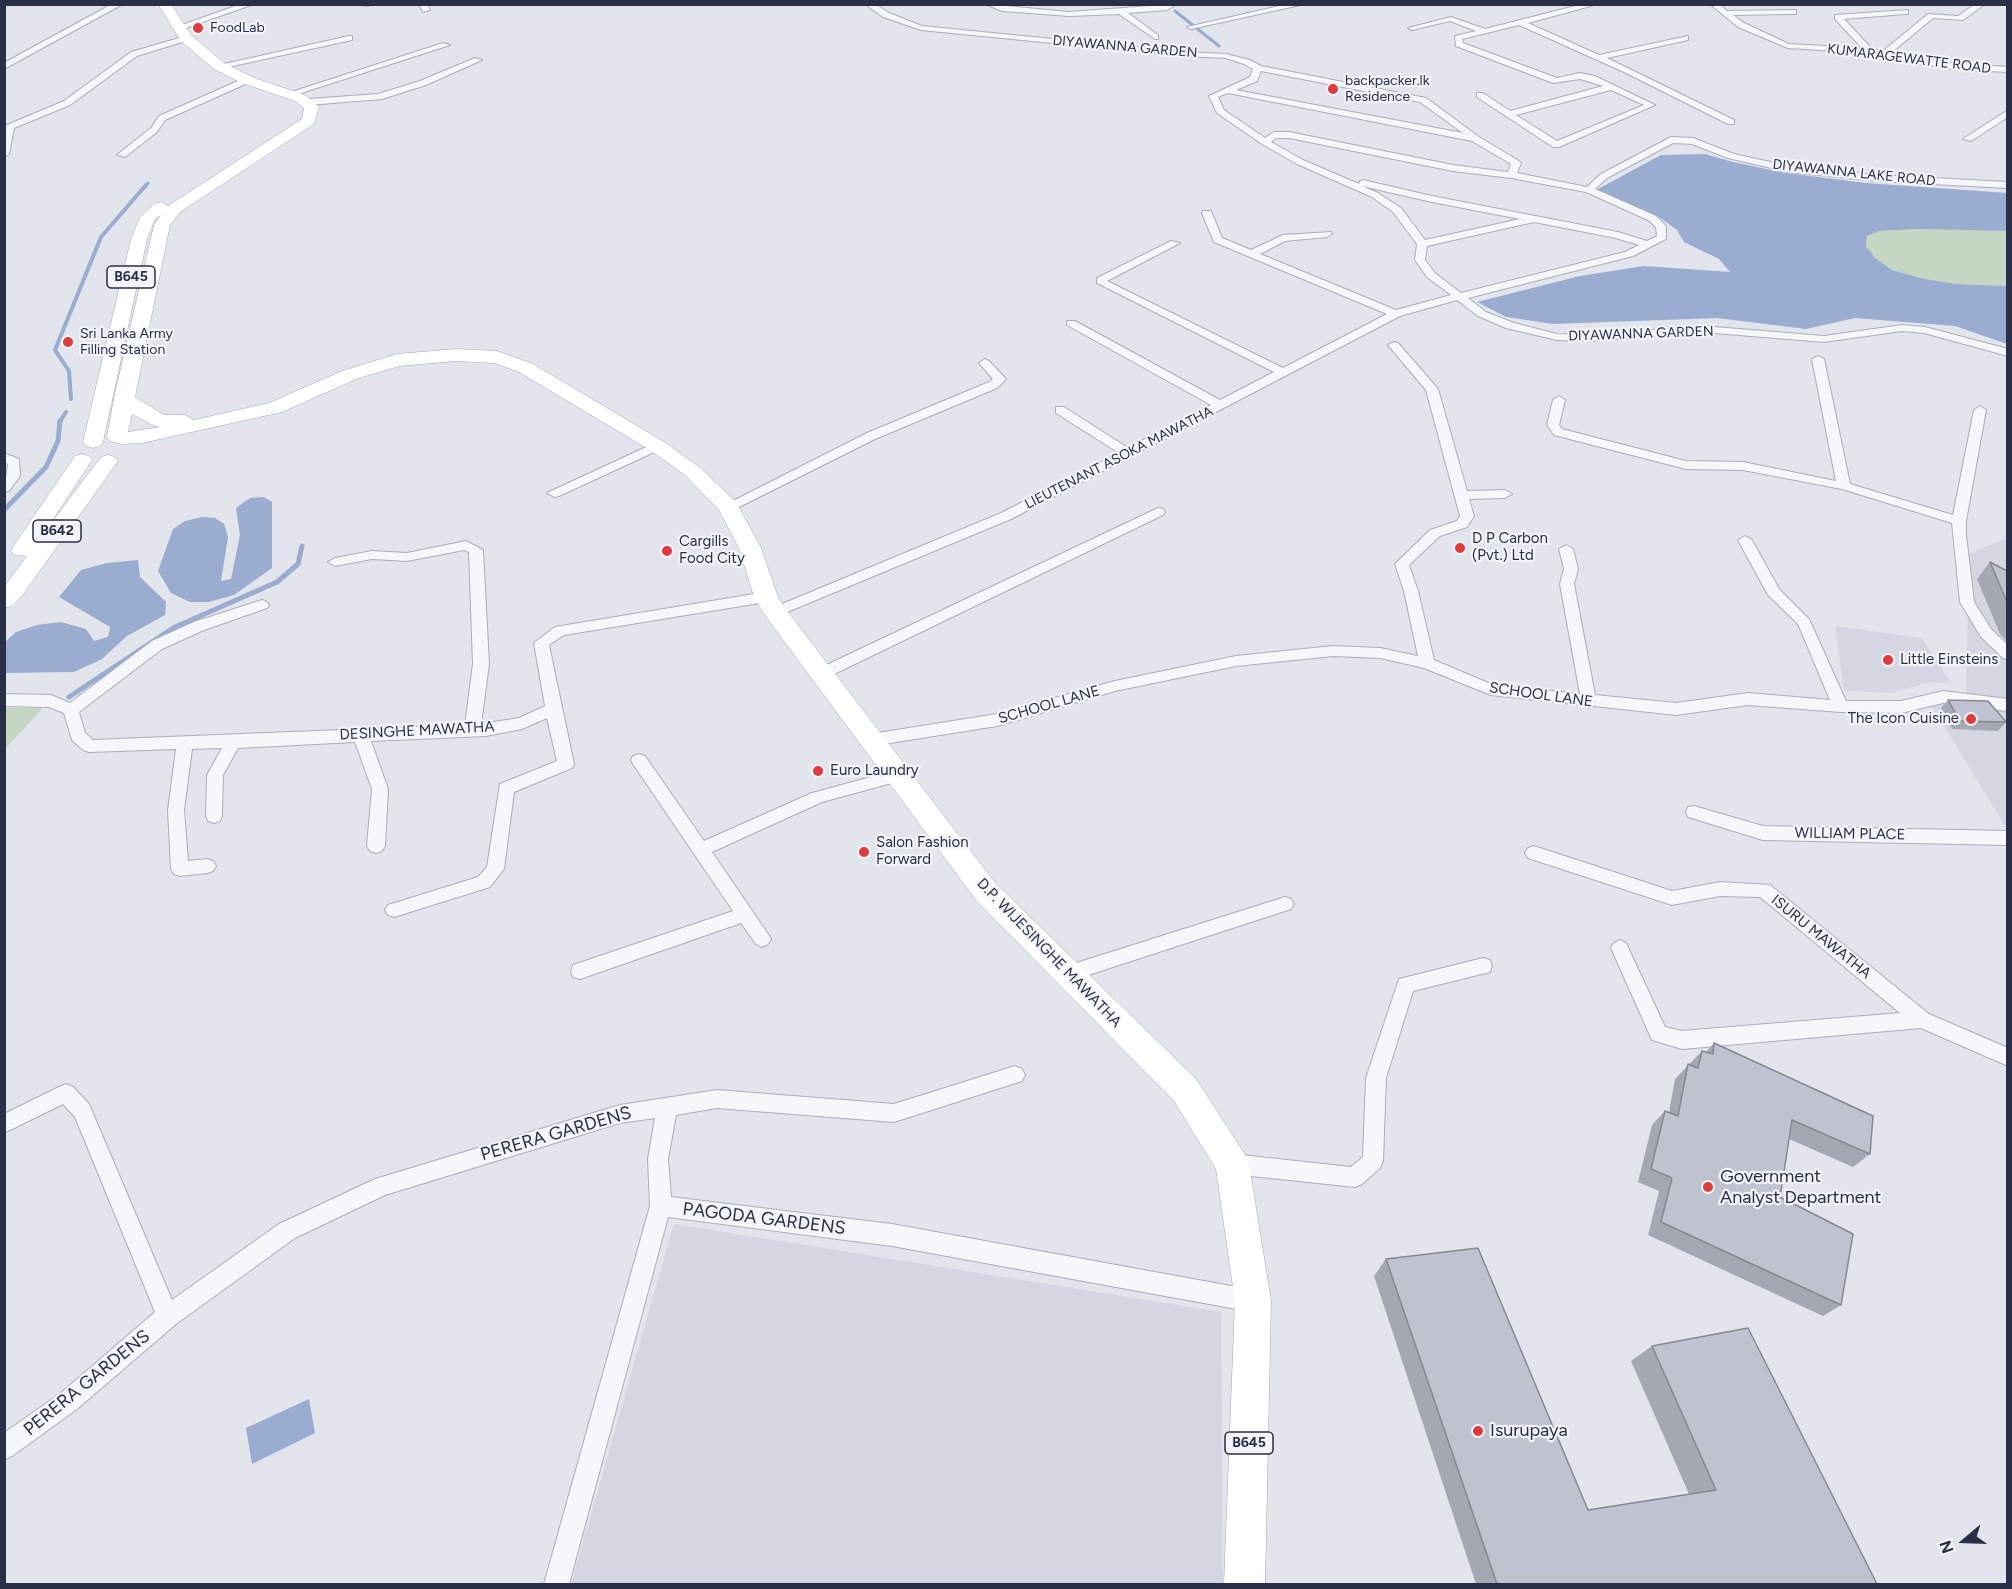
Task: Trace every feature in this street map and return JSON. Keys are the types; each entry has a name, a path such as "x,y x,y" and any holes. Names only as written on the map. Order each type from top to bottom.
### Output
{"main road":[{"path":"164,4 180,28 219,66 247,80 308,102"},
{"name":"B645","path":"116,448 124,398 162,225 174,209 309,121 312,107 308,102"},
{"name":"B645","path":"87,451 139,239 148,217 168,201 242,165"},
{"name":"D.P. WIJESINGHE MAWATHA","path":"116,448 204,440 236,430 274,408 349,375 397,360 456,354 497,357 526,368 657,446 692,471 728,507 750,548 771,605 897,776 986,892 1070,973 1185,1090 1232,1164 1253,1301 1245,1584"},
{"path":"124,398 137,409 160,421 216,420"},
{"name":"D.P. WIJESINGHE MAWATHA","path":"116,448 142,436 274,408"},
{"path":"87,451 93,463 116,448"},
{"name":"B642","path":"4,600 13,592 116,448"},
{"name":"B642","path":"4,572 15,560 87,451"}],"street":[{"path":"4,67 119,4"},
{"path":"4,154 7,128 67,103 134,54 223,4"},
{"path":"180,28 250,4"},
{"path":"356,4 368,4"},
{"name":"DIYAWANNA GARDEN","path":"869,4 886,15 921,28 1184,54 1226,56 1257,68 1424,99 1476,139"},
{"path":"989,4 1002,9 1038,13 1120,12 1167,8 1173,4"},
{"path":"1112,4 1155,37"},
{"path":"1194,27 1301,4"},
{"path":"1480,95 1556,145 1651,105 1592,78 1580,76 1556,81 1459,44 1458,38 1594,4"},
{"name":"KUMARAGEWATTE ROAD","path":"1714,4 1741,25 1788,46 1869,51 1948,66 2007,70"},
{"path":"1869,51 1838,16 1905,12 1899,4"},
{"path":"1884,54 1931,16 1960,18 1982,4"},
{"path":"1241,10 1250,15"},
{"path":"1726,13 1793,12"},
{"path":"1412,28 1451,19 1484,32"},
{"path":"1519,22 1628,70 1731,122"},
{"path":"219,66 349,38"},
{"path":"1599,57 1685,38"},
{"path":"289,94 446,45"},
{"path":"308,102 380,97 423,83 478,60"},
{"path":"1224,90 1254,79 1257,68"},
{"path":"1592,78 1628,70"},
{"path":"122,155 154,130 162,118 247,80"},
{"path":"1509,114 1611,87"},
{"path":"1224,90 1476,139 1516,163 1511,175"},
{"name":"DIYAWANNA GARDEN","path":"1224,90 1213,96 1220,111 1265,142 1300,162 1351,183 1397,210 1422,244 1420,260 1431,275 1482,314 1510,326 1557,337 1589,338 1702,329 1824,339 1902,328 1925,330 2007,353"},
{"path":"1968,139 2007,113"},
{"path":"1265,142 1274,135 1289,135 1453,168 1511,175 1589,190 1652,218 1661,226 1662,237 1629,254 1459,297"},
{"name":"DIYAWANNA LAKE ROAD","path":"1589,190 1604,176 1671,140 1693,141 1731,156 1789,169 1876,178 2007,185"},
{"name":"DIYAWANNA GARDEN","path":"1351,183 1360,182 1618,235 1649,245"},
{"path":"1207,213 1218,240 1396,314"},
{"path":"1422,244 1536,219"},
{"path":"1250,255 1283,238 1327,234"},
{"path":"1175,243 1101,280 1102,283 1283,372"},
{"name":"LIEUTENANT ASOKA MAWATHA","path":"771,605 1006,516 1396,314 1459,297"},
{"path":"1071,323 1220,405"},
{"path":"1394,345 1432,389 1467,516 1462,524 1435,533 1402,564 1412,591 1427,663"},
{"path":"1818,359 1844,486"},
{"path":"728,507 871,436 993,385 1000,379 985,363"},
{"path":"1559,400 1553,424 1558,432 1686,465 1743,466 1844,486 1959,521"},
{"path":"1060,410 1128,453"},
{"path":"1980,410 1959,521 1959,535 1967,602 1986,633 2007,654"},
{"path":"554,493 657,446"},
{"path":"4,457 14,462 14,476 4,488"},
{"path":"1463,495 1505,494"},
{"path":"823,673 1158,512"},
{"path":"1745,540 1773,592 1804,622 1841,706"},
{"path":"335,562 372,555 407,557 466,545 476,550 481,664 472,731"},
{"path":"1566,549 1571,568 1567,584 1589,702"},
{"path":"4,700 51,701 71,710 158,645 199,626 262,605"},
{"path":"394,910 484,882 495,869 506,789 566,764 540,643 560,631 771,605"},
{"name":"SCHOOL LANE","path":"871,740 997,720 1115,686 1236,661 1333,651 1380,653 1427,663 1491,690 1589,702 1676,709 1748,699 1841,706 1901,707 1943,697 2007,705"},
{"name":"DESINGHE MAWATHA","path":"71,710 78,736 89,746 472,731 522,723 553,709"},
{"path":"360,734 380,789 376,846"},
{"path":"214,816 215,775 233,742"},
{"path":"185,744 176,810 180,869 207,866"},
{"path":"639,760 762,939"},
{"path":"700,850 818,796 897,776"},
{"name":"WILLIAM PLACE","path":"1694,812 1763,832 2007,838"},
{"name":"ISURU MAWATHA","path":"1534,853 1672,898 1720,889 1764,890 1922,1020 2007,1057"},
{"path":"1070,973 1285,904"},
{"path":"580,971 745,914"},
{"name":"ISURU MAWATHA","path":"1620,948 1659,1034 1682,1040 1922,1020"},
{"path":"1232,1164 1355,1177 1373,1161 1376,1078 1406,985 1483,966"},
{"name":"PERERA GARDENS","path":"4,1448 69,1401 168,1316 287,1231 382,1186 620,1114 717,1099 894,1113 1015,1075"},
{"path":"4,1124 66,1093 82,1111 168,1316"},
{"path":"661,1206 658,1159 667,1107"},
{"name":"PAGODA GARDENS","path":"556,1584 661,1206 892,1235 1253,1301"}],"shaded area":[{"path":"2007,538 2007,829 1928,700 1966,699 1969,554"},
{"name":"Little Einsteins","path":"1835,626 1922,638 1952,684 1930,682 1891,693 1844,691"},
{"path":"674,1224 1221,1312 1223,1584 571,1584"}],"green space":[{"path":"1919,229 2007,231 2007,286 1957,284 1925,279 1892,270 1875,258 1866,246 1867,236 1879,231"},
{"path":"4,708 43,708 5,749"}],"water":[{"path":"1705,154 1786,173 1866,183 2007,193 2007,231 1919,229 1879,231 1867,236 1866,246 1875,258 1892,270 1925,279 1957,284 2007,286 2007,344 1955,326 1855,318 1806,329 1717,318 1553,324 1506,317 1477,302 1580,276 1644,266 1730,272 1719,259 1684,242 1677,230 1659,217 1596,190 1661,155"},
{"path":"264,497 272,502 272,568 234,595 209,602 190,602 171,593 158,571 173,529 185,521 202,517 215,518 224,524 228,537 221,581 231,579 240,535 236,508 250,498"},
{"path":"138,560 140,577 166,602 165,615 127,636 102,659 74,672 5,673 5,642 16,632 37,625 61,622 86,629 94,641 108,637 110,627 59,597 81,570 107,563"},
{"path":"309,1399 315,1433 252,1464 246,1428"}],"building":[{"path":"1990,562 2007,571 2007,602"},
{"path":"1948,700 1988,701 2006,722 1960,721"},
{"name":"Government Analyst Department","path":"1714,1043 1873,1116 1870,1154 1792,1120 1780,1197 1853,1234 1841,1305 1661,1222 1672,1178 1651,1169 1665,1111 1678,1116 1688,1064 1698,1068 1702,1051 1713,1054"},
{"name":"Isurupaya","path":"1478,1248 1588,1510 1716,1490 1652,1346 1748,1328 1877,1584 1497,1584 1386,1259"}],"waterway":[{"path":"1175,11 1219,46"},
{"path":"145,187 148,183"},
{"path":"71,399 69,371 55,350 101,237 146,185"},
{"path":"60,422 66,412"},
{"path":"4,510 46,467 58,441 60,422"},
{"path":"69,697 173,628 277,582 298,564 302,546"}],"place":[{"name":"FoodLab","path":"198,28"},
{"name":"backpacker.lk Residence","path":"1333,89"},
{"name":"Sri Lanka Army Filling Station","path":"68,342"},
{"name":"D P Carbon (Pvt.) Ltd","path":"1460,548"},
{"name":"Cargills Food City","path":"667,551"},
{"name":"Little Einsteins","path":"1888,660"},
{"name":"The Icon Cuisine","path":"1971,719"},
{"name":"Euro Laundry","path":"818,771"},
{"name":"Salon Fashion Forward","path":"864,852"},
{"name":"Government Analyst Department","path":"1708,1187"},
{"name":"Isurupaya","path":"1478,1431"}]}
